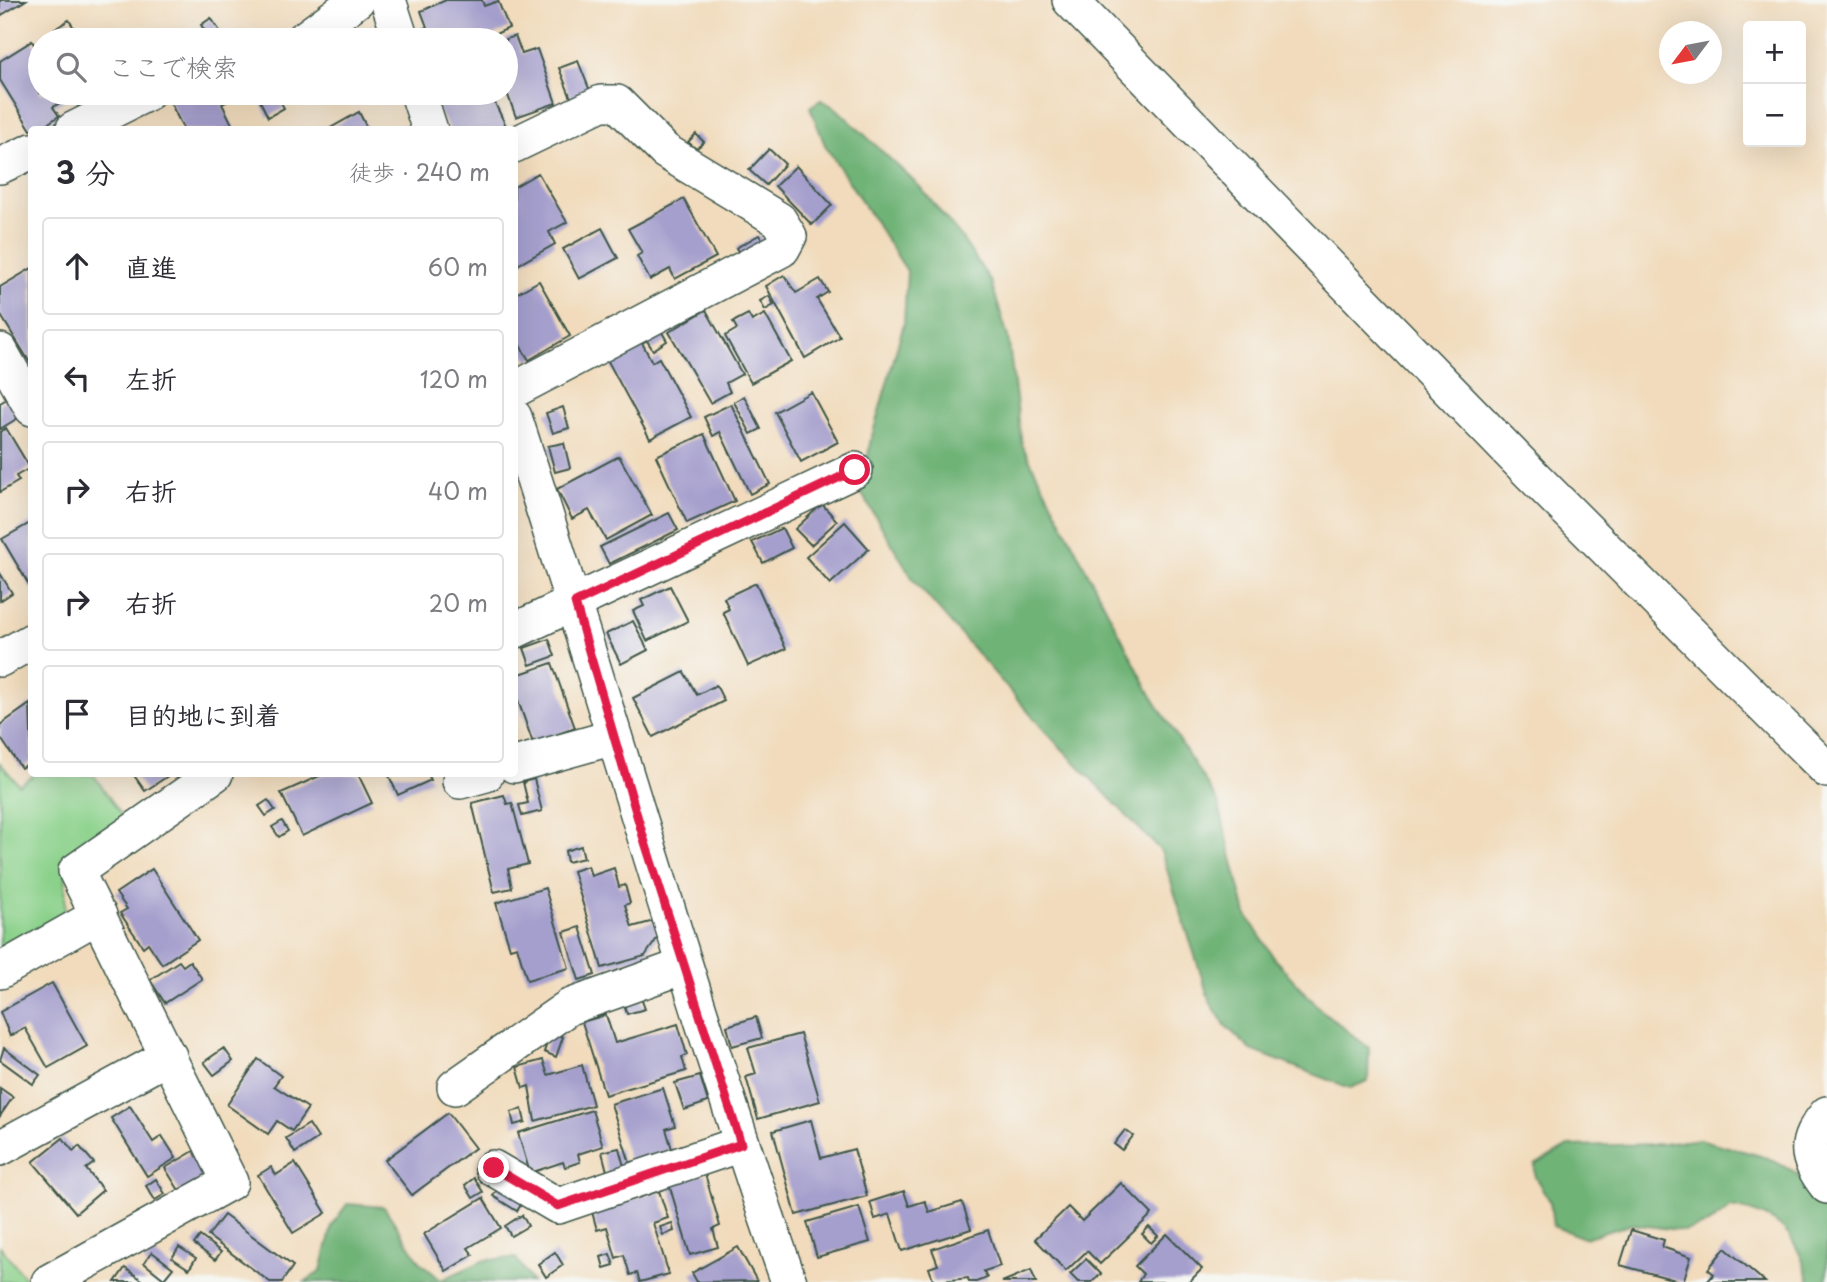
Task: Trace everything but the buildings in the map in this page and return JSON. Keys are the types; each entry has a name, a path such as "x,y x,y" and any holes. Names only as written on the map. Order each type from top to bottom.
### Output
{"street":[{"path":"319,28 357,0"},
{"path":"388,0 397,28"},
{"path":"1070,0 1530,473 1827,770"},
{"path":"518,143 601,103 617,103 665,151 779,220 789,236 782,249 518,388"},
{"path":"82,126 123,105"},
{"path":"422,105 429,126"},
{"path":"0,166 28,152"},
{"path":"0,351 28,398"},
{"path":"518,429 575,603 684,966 789,1282"},
{"path":"518,629 855,470"},
{"path":"0,659 28,643"},
{"path":"518,764 614,737"},
{"path":"49,1282 230,1182 76,871 211,777"},
{"path":"0,971 99,915"},
{"path":"455,1087 569,1007 684,966"},
{"path":"0,1148 169,1056"},
{"path":"1827,1114 1815,1128 1808,1150 1813,1167 1827,1186"},
{"path":"494,1168 558,1206 741,1144"}],"green space":[{"path":"821,100 836,108 920,187 961,237 991,282 1008,337 1022,445 1151,695 1218,802 1246,914 1276,961 1320,1009 1369,1048 1368,1081 1350,1088 1251,1050 1225,1025 1210,1002 1161,851 1045,731 914,581 862,494 870,443 904,323 907,271 825,145 810,107"},
{"path":"0,763 19,785 31,777 95,777 125,820 66,862 65,913 0,949"},
{"path":"1699,1139 1768,1158 1795,1172 1827,1205 1827,1282 1810,1282 1792,1240 1774,1222 1762,1215 1731,1207 1708,1224 1684,1231 1633,1224 1584,1238 1553,1226 1550,1201 1535,1177 1535,1165 1568,1146 1663,1144"},
{"path":"347,1204 384,1207 421,1263 441,1280 485,1260 516,1258 532,1282 305,1282 321,1271 332,1226"},
{"path":"0,1246 25,1278 18,1282 0,1282"}],"route":[{"path":"494,1168 558,1206 741,1144 643,836 575,603 855,470"}]}
